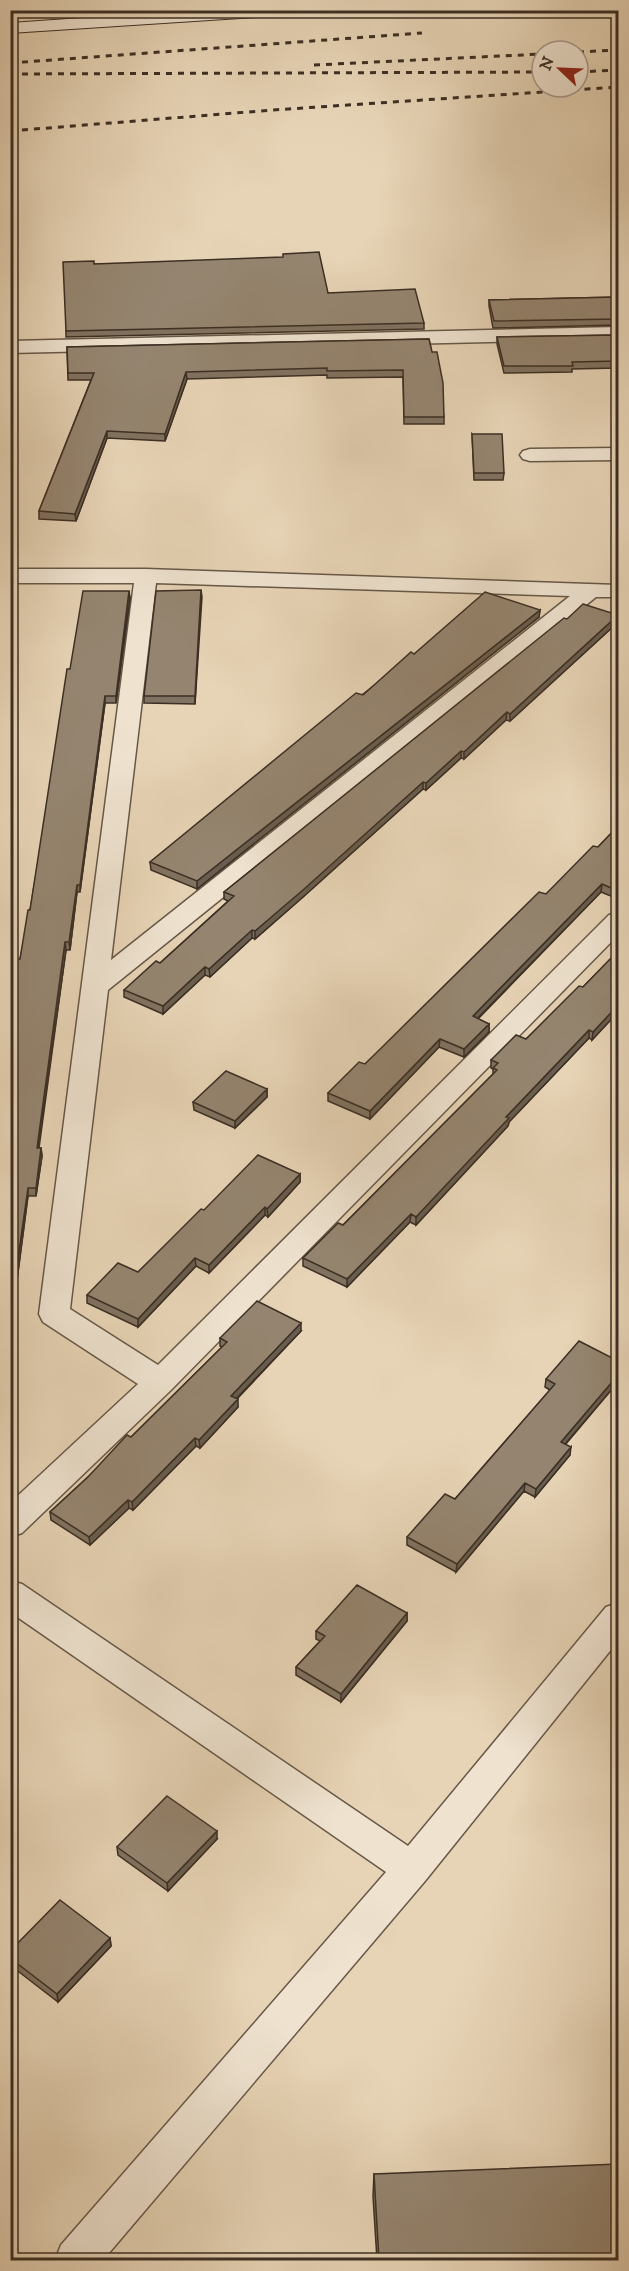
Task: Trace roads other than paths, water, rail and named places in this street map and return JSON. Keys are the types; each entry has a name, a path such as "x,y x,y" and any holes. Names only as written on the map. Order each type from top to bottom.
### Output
{"main road":[{"path":"10,28 285,10"}],"street":[{"path":"10,347 618,333"},
{"path":"530,454 618,454"},
{"path":"10,576 146,576 618,591"},
{"path":"146,576 54,1314 160,1382"},
{"path":"96,986 591,590"},
{"path":"10,1524 160,1382 618,921"},
{"path":"10,1594 412,1869"},
{"path":"76,2260 412,1869 618,1617"}],"railway":[{"path":"10,63 422,33"},
{"path":"590,51 618,50"},
{"path":"314,65 530,55"},
{"path":"590,71 618,70"},
{"path":"10,74 530,72"},
{"path":"10,131 273,110 618,87"}]}
